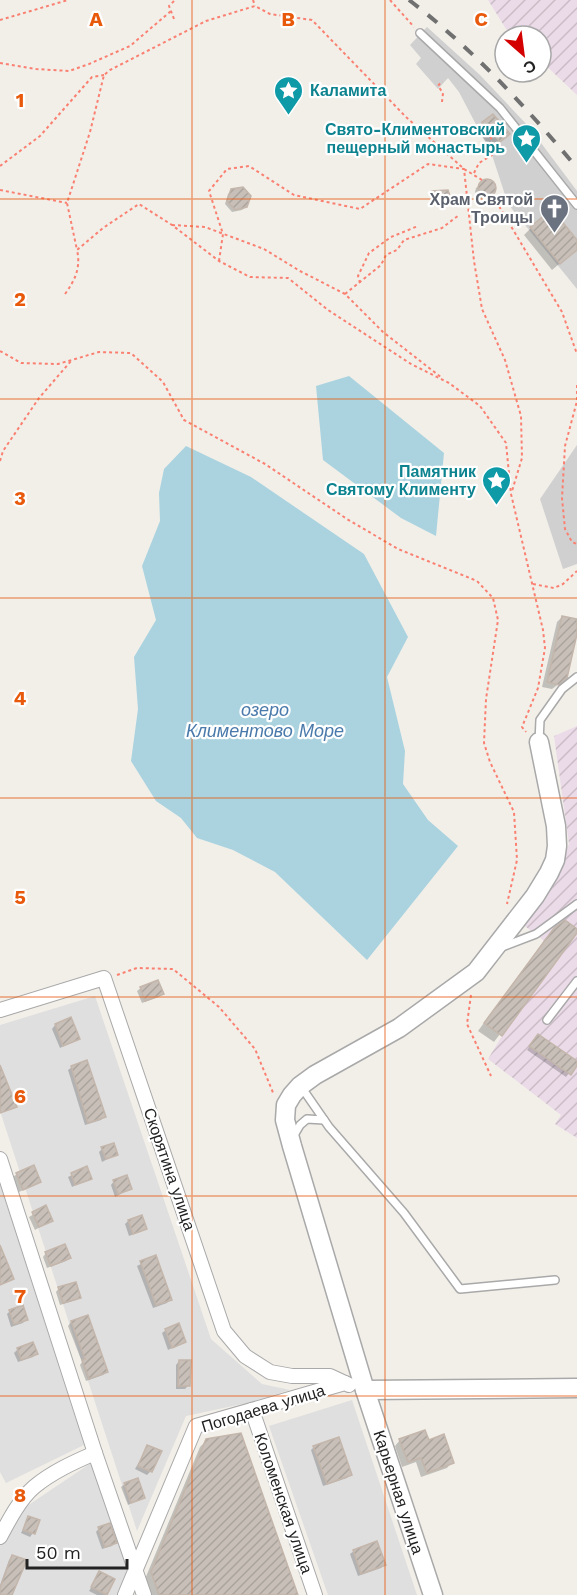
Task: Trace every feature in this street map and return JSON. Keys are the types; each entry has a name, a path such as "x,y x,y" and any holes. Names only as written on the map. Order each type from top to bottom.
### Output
{"street":[{"path":"285,1120 286,1106 291,1095 300,1086 315,1075 399,1028 476,972 535,896 555,860 557,846 556,826 539,742"},
{"path":"0,1010 104,978"},
{"name":"Скорятина улица","path":"104,978 224,1332 245,1356 270,1372 292,1376 330,1376 345,1383"},
{"name":"Карьерная улица","path":"285,1120 365,1390 433,1595"},
{"path":"0,1159 95,1453 144,1595"},
{"name":"Погодаева улица","path":"125,1595 196,1426 345,1383 365,1390"},
{"path":"365,1390 577,1388"},
{"name":"Коломенская улица","path":"252,1410 315,1595"},
{"path":"0,1537 9,1519 33,1488 69,1464 95,1453"}],"lane":[{"path":"420,33 500,108 577,205"},
{"path":"539,742 540,720 562,689 577,677"},
{"path":"494,950 536,934 577,904"},
{"path":"547,1020 577,981"},
{"path":"300,1086 324,1120 404,1213 460,1289 555,1280"},
{"path":"292,1146 294,1134 307,1119 324,1120"}],"path":[{"path":"0,20 68,0"},
{"path":"174,19 170,6 175,0"},
{"path":"253,0 255,6 270,14 312,20 406,117 464,169 482,180"},
{"path":"390,0 420,33"},
{"path":"0,166 40,136 92,77 104,75 206,21 255,6"},
{"path":"0,63 36,69 69,71 130,46 171,11"},
{"path":"65,294 75,279 80,261 67,202 90,132 104,75"},
{"path":"442,81 438,86 444,93 442,102"},
{"path":"474,174 479,163 492,155 491,136"},
{"path":"219,261 223,234 209,191 226,169 249,166 294,195 360,209 428,164 464,169"},
{"path":"464,169 474,261 482,309 504,360 521,416 522,458 511,494"},
{"path":"0,190 67,202"},
{"path":"493,196 562,312 577,354"},
{"path":"77,250 103,228 139,204 172,225 219,261 250,277 288,278 328,310 411,364 449,383"},
{"path":"345,294 381,266 386,255 397,250 404,240 442,228 459,215"},
{"path":"172,225 205,226 264,249 345,294 383,332 480,406 506,443 511,494 543,630 545,648 538,688 522,727 528,735 539,742"},
{"path":"360,283 358,276 369,253 391,237 418,226"},
{"path":"0,351 21,363 58,364 99,352 131,353 163,382 184,420 265,464 347,519 398,549 477,581 492,598 498,620 486,699 484,743 490,762 514,812 517,860 506,910"},
{"path":"0,461 3,451 39,398 71,361"},
{"path":"577,385 577,401 565,446 562,498 565,530 572,542 577,544"},
{"path":"533,584 554,588 563,584 577,571"},
{"path":"104,978 137,969 172,969 219,1007 255,1049 285,1120"},
{"path":"476,972 467,1024 491,1076"}],"shaded area":[{"path":"488,0 577,0 577,95 553,72 553,24 503,24"},
{"name":"Свято-Климентовский пещерный монастырь","path":"427,27 480,75 529,127 577,191 577,289 508,204 492,155 459,92 448,78 438,89 416,64 421,58 410,45"},
{"path":"577,445 577,564 563,569 540,499"},
{"path":"577,726 577,1138 555,1124 561,1115 488,1059 502,1036 484,1023 544,941 521,923 549,892 569,844 554,736"},
{"path":"95,996 211,1339 262,1384 290,1390 247,1403 186,1416 137,1531 0,1111 0,1025"},
{"path":"0,1184 84,1445 6,1483 0,1472"},
{"path":"352,1400 417,1595 328,1595 269,1426"},
{"path":"94,1461 130,1569 119,1595 0,1595 0,1546 18,1512"}],"water":[{"path":"349,376 444,453 436,536 401,518 323,460 316,386"},
{"name":"озеро Климентово Море","path":"186,446 251,477 364,554 408,637 387,677 405,751 403,784 428,820 458,846 367,960 275,872 233,850 197,838 181,818 156,801 131,761 138,709 134,657 156,620 142,566 160,521 159,493 164,469"}],"building":[{"path":"493,114 510,134 500,142 482,122"},
{"path":"483,179 491,179 496,184 494,195 483,197 478,192 478,184"},
{"path":"243,187 251,196 247,207 235,210 227,201 231,189"},
{"path":"448,190 450,196 448,202 441,204 435,201 432,191"},
{"name":"Храм Святой Троицы","path":"552,209 577,240 577,250 560,264 530,227"},
{"path":"562,616 577,619 577,634 567,678 559,685 547,682"},
{"path":"565,920 577,929 577,933 502,1036 484,1023 554,928"},
{"path":"158,980 164,994 145,1001 140,987"},
{"path":"71,1017 80,1039 63,1046 55,1024"},
{"path":"538,1034 577,1061 577,1066 571,1075 529,1046"},
{"path":"87,1060 106,1117 88,1123 71,1066"},
{"path":"0,1065 17,1107 0,1113"},
{"path":"114,1143 118,1155 106,1159 101,1147"},
{"path":"34,1165 41,1182 23,1190 16,1173"},
{"path":"87,1166 92,1179 75,1185 71,1173"},
{"path":"127,1175 132,1189 118,1194 113,1180"},
{"path":"46,1205 53,1221 39,1227 32,1212"},
{"path":"142,1215 147,1229 133,1234 128,1220"},
{"path":"65,1244 71,1258 51,1266 45,1252"},
{"path":"0,1245 14,1279 0,1285"},
{"path":"156,1255 172,1300 156,1305 140,1261"},
{"path":"76,1282 81,1298 63,1303 58,1287"},
{"path":"23,1305 28,1320 14,1324 9,1310"},
{"path":"88,1315 108,1372 89,1379 82,1360 85,1359 71,1321"},
{"path":"179,1323 186,1342 172,1348 165,1329"},
{"path":"33,1342 38,1354 21,1360 17,1348"},
{"path":"179,1360 191,1360 190,1386 178,1386"},
{"path":"425,1430 429,1440 444,1434 454,1463 427,1473 421,1458 408,1462 399,1439"},
{"path":"241,1433 298,1595 159,1595 151,1572 206,1439"},
{"path":"339,1437 352,1475 327,1484 313,1446"},
{"path":"147,1445 162,1451 152,1472 138,1466"},
{"path":"138,1478 145,1498 131,1503 124,1483"},
{"path":"28,1516 40,1520 35,1534 23,1530"},
{"path":"110,1523 117,1543 105,1547 98,1527"},
{"path":"377,1541 386,1565 361,1574 353,1550"},
{"path":"12,1555 27,1560 12,1595 0,1595 0,1588"},
{"path":"99,1571 115,1579 107,1595 91,1587"}],"railway":[{"path":"409,0 455,38 498,79 577,168"}],"place":[{"name":"Каламита","path":"289,116"},
{"name":"Свято-Климентовский пещерный монастырь","path":"526,164"},
{"name":"Храм Святой Троицы","path":"554,234"},
{"name":"Памятник Святому Клименту","path":"497,506"}]}
